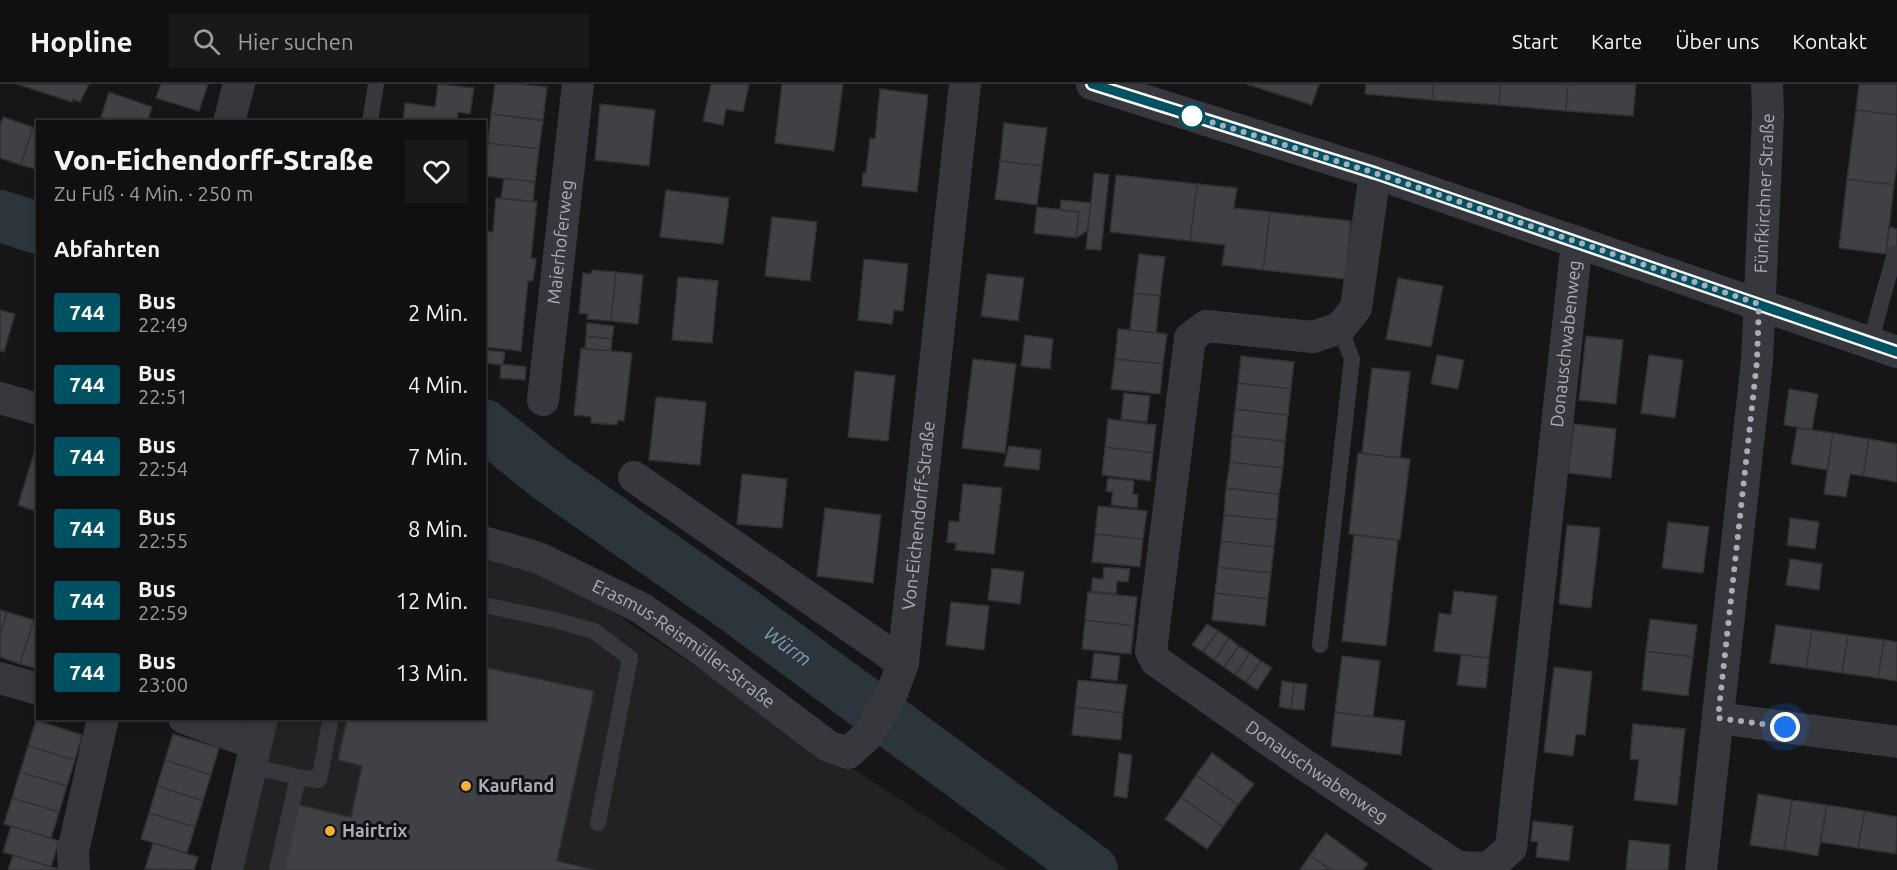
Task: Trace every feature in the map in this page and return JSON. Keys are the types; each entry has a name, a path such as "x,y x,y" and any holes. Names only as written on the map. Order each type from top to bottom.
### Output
{"street":[{"path":"230,120 239,84"},
{"name":"Maierhoferweg","path":"543,400 578,84"},
{"name":"Von-Eichendorff-Straße","path":"868,735 892,693 903,663 965,84"},
{"path":"1092,84 1375,173 1883,347"},
{"name":"Fünfkirchner Straße","path":"1701,870 1757,361 1768,116 1767,84"},
{"path":"1340,328 1356,308 1375,173"},
{"name":"Donauschwabenweg","path":"1340,328 1313,337 1206,326 1190,338 1150,651 1156,661 1299,761 1458,867 1488,868 1511,848 1577,242"},
{"path":"0,398 36,408"},
{"path":"634,477 903,663"},
{"name":"Erasmus-Reismüller-Straße","path":"486,543 539,558 641,608 696,646 828,746 848,753 868,735"},
{"path":"0,678 36,688"},
{"path":"1718,718 1897,742"},
{"path":"74,870 73,851 103,720"},
{"path":"190,720 256,743 227,870"}],"lane":[{"path":"370,120 376,84"},
{"path":"1883,347 1895,253"},
{"path":"1320,645 1352,359 1340,328"},
{"path":"486,605 594,631 630,658 598,823"},
{"path":"256,743 297,777 319,780 331,720"},
{"path":"277,870 297,777"}],"shaded area":[{"path":"486,530 1008,870 242,870 273,720 486,720"}],"building":[{"path":"17,84 89,84 80,102 73,99 72,102"},
{"path":"161,84 208,84 199,111 156,98"},
{"path":"438,84 474,88 470,114 458,112 457,120 403,120 405,103 435,107"},
{"path":"495,84 547,87 543,120 491,114"},
{"path":"711,84 749,84 743,112 726,109 723,125 703,121"},
{"path":"782,84 843,84 834,151 775,143"},
{"path":"1246,84 1319,84 1312,105"},
{"path":"1366,84 1433,84 1432,100 1365,94"},
{"path":"1433,84 1501,84 1499,105 1432,100"},
{"path":"1501,84 1568,84 1566,111 1499,105"},
{"path":"1568,84 1636,84 1633,116 1566,111"},
{"path":"1859,84 1897,84 1897,115 1856,110"},
{"path":"880,89 928,95 917,192 862,186 863,173 866,173 870,138 875,139"},
{"path":"109,92 152,107 148,120 109,120 101,117"},
{"path":"600,104 655,110 649,166 595,160"},
{"path":"1856,110 1897,115 1897,164 1894,185 1847,179"},
{"path":"491,114 543,121 539,149 488,143"},
{"path":"3,117 33,127 21,165 0,158 0,125"},
{"path":"1004,123 1047,128 1042,166 1000,161"},
{"path":"33,127 36,128 36,169 21,165"},
{"path":"488,143 539,149 535,182 486,176"},
{"path":"1000,161 1042,166 1037,205 995,199"},
{"path":"1094,173 1109,175 1101,250 1086,249"},
{"path":"1116,175 1197,184 1190,241 1110,232"},
{"path":"504,178 535,182 533,202 501,198"},
{"path":"1847,179 1894,185 1886,254 1839,248"},
{"path":"1197,184 1237,188 1234,208 1270,212 1263,270 1222,265 1225,245 1190,241"},
{"path":"666,190 729,198 723,244 660,237"},
{"path":"496,198 537,202 531,258 536,259 533,281 528,281 521,351 486,347 486,231 493,232"},
{"path":"1061,200 1091,203 1087,231 1076,238 1079,212 1060,210"},
{"path":"1037,207 1079,212 1076,238 1034,233"},
{"path":"1270,212 1351,221 1345,279 1263,270"},
{"path":"772,217 817,222 810,281 765,276"},
{"path":"1889,226 1897,229 1897,253 1886,250"},
{"path":"1139,254 1165,257 1160,296 1134,293"},
{"path":"864,259 908,264 903,311 894,310 892,324 858,320"},
{"path":"592,270 616,272 611,321 587,319 588,314 579,313 583,273 591,274"},
{"path":"616,272 643,275 638,324 611,321"},
{"path":"987,274 1024,278 1018,321 981,316"},
{"path":"678,277 718,281 712,343 672,340"},
{"path":"1398,278 1443,286 1431,347 1386,339"},
{"path":"1134,293 1160,296 1156,333 1130,330"},
{"path":"0,310 15,314 4,352 0,351"},
{"path":"587,323 614,326 612,339 586,336"},
{"path":"1118,329 1167,334 1163,364 1115,359"},
{"path":"1025,335 1053,339 1050,369 1021,366"},
{"path":"586,336 612,339 611,351 585,349"},
{"path":"1586,336 1623,340 1616,404 1579,400"},
{"path":"581,348 632,353 624,421 618,420 617,425 591,423 591,417 574,415"},
{"path":"486,350 505,352 503,365 486,363"},
{"path":"1437,355 1464,360 1458,389 1431,384"},
{"path":"1649,355 1683,360 1675,418 1641,413"},
{"path":"1241,356 1294,362 1291,389 1238,383"},
{"path":"973,359 1016,364 1005,453 962,448"},
{"path":"1115,359 1163,364 1160,394 1111,389"},
{"path":"501,364 526,367 525,380 500,378"},
{"path":"1372,368 1410,372 1400,458 1362,453"},
{"path":"855,371 895,376 888,441 848,437"},
{"path":"1238,383 1291,389 1288,415 1235,409"},
{"path":"1789,389 1818,394 1812,430 1784,425"},
{"path":"1124,393 1150,396 1147,422 1121,419"},
{"path":"656,397 706,402 700,465 649,460"},
{"path":"1235,409 1288,415 1285,441 1232,436"},
{"path":"1108,419 1156,425 1153,453 1105,447"},
{"path":"1574,424 1616,429 1611,478 1568,473"},
{"path":"1797,428 1833,433 1827,470 1791,464"},
{"path":"1833,433 1869,439 1863,476 1850,474 1846,497 1824,494"},
{"path":"1232,436 1285,441 1283,468 1230,462"},
{"path":"1869,439 1897,444 1897,482 1863,476"},
{"path":"1009,446 1041,450 1039,470 1004,466"},
{"path":"1105,447 1153,453 1150,481 1102,475"},
{"path":"35,450 36,511 18,505"},
{"path":"1358,453 1410,459 1400,540 1349,534"},
{"path":"1230,462 1283,468 1279,494 1226,488"},
{"path":"742,474 787,479 782,528 737,524"},
{"path":"1108,478 1134,481 1133,494 1138,495 1137,508 1111,505 1113,492 1106,491"},
{"path":"963,484 1002,488 994,554 955,550 956,543 947,542 949,521 959,522"},
{"path":"1226,488 1279,494 1277,520 1224,515"},
{"path":"1098,506 1147,511 1143,539 1095,534"},
{"path":"825,508 881,515 873,583 817,576"},
{"path":"1224,515 1277,520 1274,547 1221,541"},
{"path":"1790,518 1819,522 1815,549 1787,545"},
{"path":"1668,522 1709,527 1703,573 1662,568"},
{"path":"1567,525 1600,528 1591,608 1559,604"},
{"path":"1095,534 1143,539 1140,567 1092,562"},
{"path":"1354,535 1398,540 1386,646 1342,641"},
{"path":"1221,541 1274,547 1271,573 1218,567"},
{"path":"1790,559 1822,564 1819,590 1786,585"},
{"path":"1104,567 1130,569 1128,582 1117,581 1116,594 1091,591 1093,578 1103,579"},
{"path":"1218,567 1271,573 1268,599 1215,593"},
{"path":"992,568 1024,572 1020,604 988,600"},
{"path":"1454,591 1497,596 1489,658 1434,651 1439,613 1451,615"},
{"path":"1088,592 1137,597 1134,626 1085,620"},
{"path":"1215,593 1268,599 1265,626 1212,620"},
{"path":"951,602 989,606 984,650 946,645"},
{"path":"0,610 7,612 0,635"},
{"path":"7,612 34,620 20,664 0,657 0,635"},
{"path":"1650,619 1697,625 1693,657 1646,651"},
{"path":"34,620 36,620 36,668 20,664"},
{"path":"1085,620 1134,626 1131,654 1082,649"},
{"path":"1207,624 1218,631 1203,652 1192,645"},
{"path":"1776,625 1812,630 1806,668 1770,663"},
{"path":"1812,630 1848,635 1842,673 1806,668"},
{"path":"1218,631 1229,638 1214,660 1203,652"},
{"path":"1848,635 1884,640 1878,678 1842,673"},
{"path":"1229,638 1239,646 1224,667 1214,660"},
{"path":"1884,640 1897,642 1897,681 1878,678"},
{"path":"1239,646 1250,653 1235,675 1224,667"},
{"path":"1646,651 1693,657 1688,696 1642,690"},
{"path":"1094,653 1120,656 1117,681 1091,678"},
{"path":"1250,653 1261,661 1246,682 1235,675"},
{"path":"1461,655 1489,658 1486,688 1457,685"},
{"path":"1342,656 1380,661 1373,717 1335,712"},
{"path":"1261,661 1272,668 1257,690 1246,682"},
{"name":"Kaufland","path":"486,667 594,691 557,861 595,870 284,870 298,805 351,817 362,766 338,760 347,720 486,720"},
{"path":"1554,667 1592,672 1585,735 1576,734 1573,756 1544,752"},
{"path":"1078,680 1127,685 1123,713 1075,707"},
{"path":"1282,681 1294,683 1291,709 1279,707"},
{"path":"1294,683 1307,684 1304,710 1291,709"},
{"path":"1075,707 1123,713 1121,740 1072,735"},
{"path":"1335,712 1405,721 1401,755 1331,746"},
{"path":"36,720 82,735 75,760 28,746"},
{"path":"1633,724 1685,729 1677,805 1634,800 1639,760 1630,759"},
{"path":"173,734 219,748 211,775 165,760"},
{"path":"28,746 75,760 67,786 20,772"},
{"path":"1119,753 1132,755 1127,798 1114,796"},
{"path":"1212,753 1254,784 1238,805 1196,775"},
{"path":"165,760 211,775 203,801 157,786"},
{"path":"20,772 67,786 59,812 12,798"},
{"path":"1196,775 1238,805 1223,827 1181,797"},
{"path":"157,786 203,801 195,827 149,813"},
{"path":"1758,794 1792,800 1784,850 1750,845"},
{"path":"1181,797 1223,827 1207,849 1165,819"},
{"path":"12,798 59,812 51,838 4,824"},
{"path":"1792,800 1827,805 1818,856 1784,850"},
{"path":"1827,805 1865,811 1858,848 1820,842"},
{"path":"1865,811 1897,817 1896,854 1858,848"},
{"path":"149,813 195,827 187,853 141,839"},
{"path":"1533,821 1573,826 1569,861 1536,857 1538,842 1531,841"},
{"path":"11,826 59,841 51,867 3,852"},
{"path":"1326,833 1368,864 1363,870 1331,870 1310,855"},
{"path":"1629,840 1670,845 1668,870 1626,870"},
{"path":"153,843 198,857 194,870 145,869"},
{"path":"13,855 59,869 59,870 8,870"},
{"path":"1310,855 1331,870 1300,870"}],"waterway":[{"name":"Würm","path":"0,216 36,227"},
{"name":"Würm","path":"486,427 549,477 740,611 1092,870"}],"bus line":[{"name":"744","path":"1092,84 1375,173 1897,352"}],"place":[{"name":"Kaufland","path":"466,786"},
{"name":"Hairtrix","path":"330,831"}],"route":[{"path":"1192,116 1375,173 1759,304 1757,361 1718,718 1785,727"}]}
